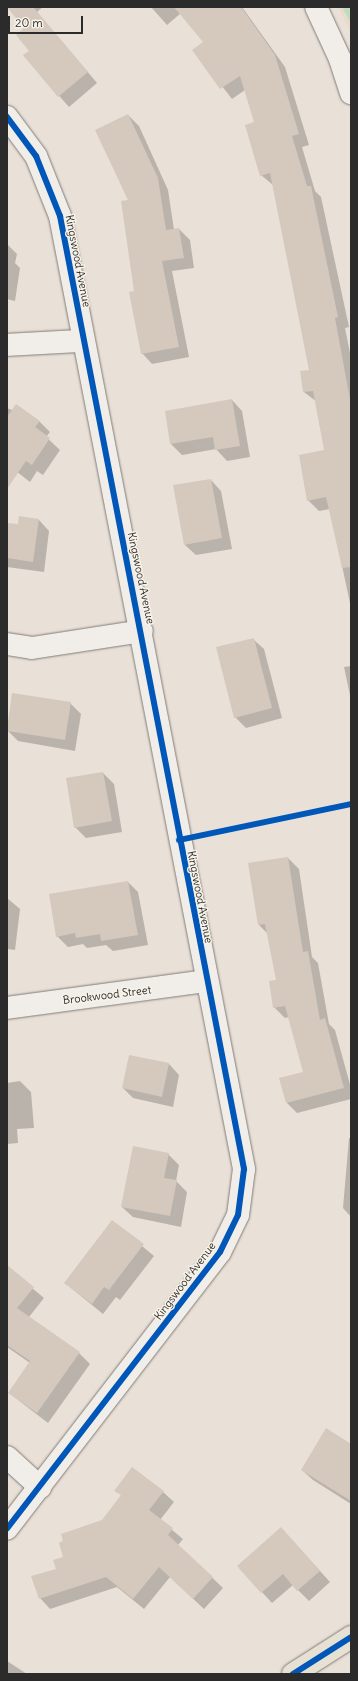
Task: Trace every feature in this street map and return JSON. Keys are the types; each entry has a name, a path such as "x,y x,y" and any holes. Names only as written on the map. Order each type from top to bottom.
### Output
{"main road":[{"path":"293,1674 351,1637"}],"street":[{"path":"316,7 340,59 351,93"},
{"name":"Kingswood Avenue","path":"7,117 36,156 54,196 82,341 142,631 207,981 244,1170 238,1215 220,1252 7,1529"},
{"path":"7,345 82,341"},
{"name":"Kingswood Avenue","path":"7,644 32,648 142,631"},
{"name":"Brookwood Street","path":"7,1008 207,981"},
{"path":"7,1457 40,1486"}],"shaded area":[{"path":"338,7 351,7 351,33 346,22"}],"green space":[{"path":"342,7 351,7 351,23"}],"building":[{"path":"7,7 33,7 88,72 58,97 23,55 29,51 16,35 24,28"},
{"path":"174,7 241,7 275,55 299,134 292,136 307,186 311,186 338,317 335,318 351,405 351,567 342,568 326,497 307,501 299,455 324,450 313,391 303,392 300,371 309,370 270,173 260,176 245,125 254,122 240,76 220,89 192,50 203,42"},
{"path":"128,114 158,178 166,230 179,228 184,258 162,261 179,347 141,354 129,292 134,291 121,201 128,200 95,130"},
{"path":"232,399 240,446 215,450 213,437 170,444 165,411"},
{"path":"16,404 40,421 35,427 50,438 32,465 26,461 7,489 7,417"},
{"path":"211,479 222,538 184,545 173,485"},
{"path":"19,516 39,519 33,562 7,558 7,523 18,524"},
{"path":"254,638 272,708 234,718 216,647"},
{"path":"12,693 71,702 65,740 7,731"},
{"path":"103,772 112,821 74,828 66,778"},
{"path":"288,857 303,952 308,951 320,1020 325,1018 344,1088 286,1103 279,1078 303,1072 285,1006 273,1008 269,981 276,980 265,924 258,925 248,863"},
{"path":"128,881 138,935 101,941 100,934 76,938 75,933 56,937 49,894"},
{"path":"129,1055 169,1063 162,1097 122,1088"},
{"path":"133,1146 169,1153 164,1178 177,1180 170,1216 121,1207"},
{"path":"112,1220 144,1244 109,1290 104,1287 92,1304 64,1283"},
{"path":"7,1265 34,1287 17,1308 80,1352 37,1413 8,1393 30,1361 7,1345"},
{"path":"326,1428 351,1444 351,1501 301,1470"},
{"path":"132,1467 164,1491 149,1510 173,1528 168,1535 213,1577 193,1599 159,1567 133,1599 106,1577 39,1599 31,1576 56,1569 53,1560 63,1557 59,1543 63,1541 61,1534 102,1520 121,1495 114,1491"},
{"path":"281,1527 320,1571 297,1591 283,1574 261,1593 237,1566"}],"cycle path":[{"path":"7,117 36,156 60,216 244,1169 238,1215 220,1252 7,1529"},
{"path":"179,840 351,804"},
{"path":"293,1674 351,1637"}]}
